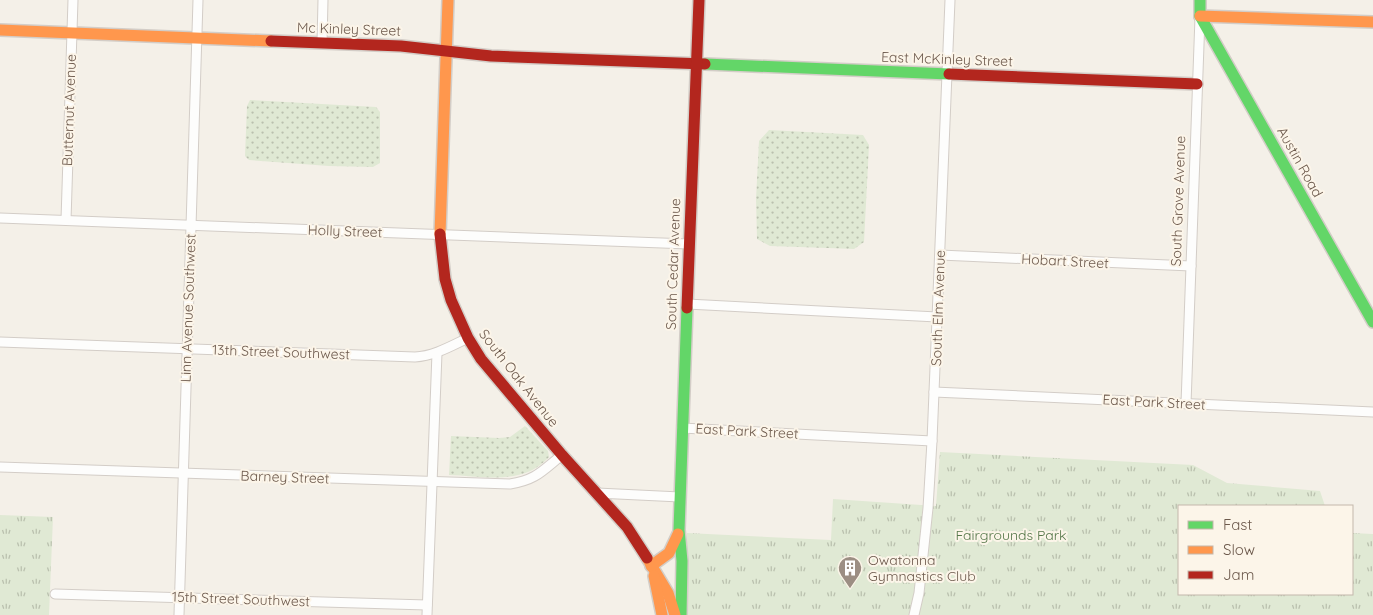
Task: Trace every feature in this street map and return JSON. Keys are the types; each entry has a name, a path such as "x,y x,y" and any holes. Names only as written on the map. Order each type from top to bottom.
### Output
{"street":[{"name":"Butternut Avenue","path":"66,220 73,0"},
{"name":"Linn Avenue Southwest","path":"179,615 198,0"},
{"path":"322,43 323,0"},
{"name":"South Oak Avenue","path":"448,0 440,234 445,278 457,314 468,338 494,374 562,455 627,527 668,593 675,615"},
{"name":"South Cedar Avenue","path":"681,615 682,561 679,530 698,0"},
{"name":"South Elm Avenue","path":"914,615 919,593 928,508 932,441 950,0"},
{"name":"South Grove Avenue","path":"1186,404 1200,0"},
{"path":"1200,16 1373,22"},
{"name":"Austin Road","path":"1200,16 1373,322"},
{"name":"Mc Kinley Street","path":"0,30 401,46 491,56 696,64"},
{"name":"East McKinley Street","path":"696,64 1197,84"},
{"name":"Holly Street","path":"0,218 689,244"},
{"name":"Hobart Street","path":"940,255 1191,266"},
{"path":"687,304 937,317"},
{"name":"13th Street Southwest","path":"0,342 416,357 437,353 468,338"},
{"path":"427,615 437,353"},
{"name":"East Park Street","path":"934,392 1373,412"},
{"name":"East Park Street","path":"682,428 932,441"},
{"name":"Barney Street","path":"0,466 510,484 527,481 536,476 562,455"},
{"path":"597,493 680,497"},
{"name":"South Cedar Avenue","path":"652,566 671,553 679,530"},
{"path":"652,566 662,615"},
{"name":"15th Street Southwest","path":"55,594 427,605"}],"green space":[{"path":"250,100 376,107 380,112 380,163 373,167 329,166 249,160 245,156 247,106"},
{"path":"769,130 863,135 869,145 864,242 854,249 770,246 757,239 756,199 759,141"},
{"path":"525,426 548,451 549,457 539,466 515,476 449,475 451,436 510,437"},
{"name":"Fairgrounds Park","path":"940,452 1193,465 1227,483 1320,491 1325,505 1178,505 1178,595 1353,595 1353,533 1373,534 1373,615 685,615 687,533 831,540 833,499 936,506"},
{"path":"0,515 53,517 49,615 0,615"}],"traffic: fast":[{"path":"1200,0 1200,16"},
{"path":"1200,16 1373,322"},
{"path":"705,64 949,74"},
{"path":"681,615 682,561 679,530 687,308"}],"traffic: slow":[{"path":"440,234 448,0"},
{"path":"1200,16 1373,22"},
{"path":"0,30 271,41"},
{"path":"651,566 669,553 678,534"},
{"path":"647,558 668,593 675,615"},
{"path":"654,576 662,615"}],"traffic: jam":[{"path":"687,308 699,0"},
{"path":"271,41 401,46 491,56 705,64"},
{"path":"949,74 1197,84"},
{"path":"440,234 445,279 451,300 468,338 481,359 562,455 627,527 647,558"}],"place":[{"name":"Owatonna Gymnastics Club","path":"850,589"}]}
